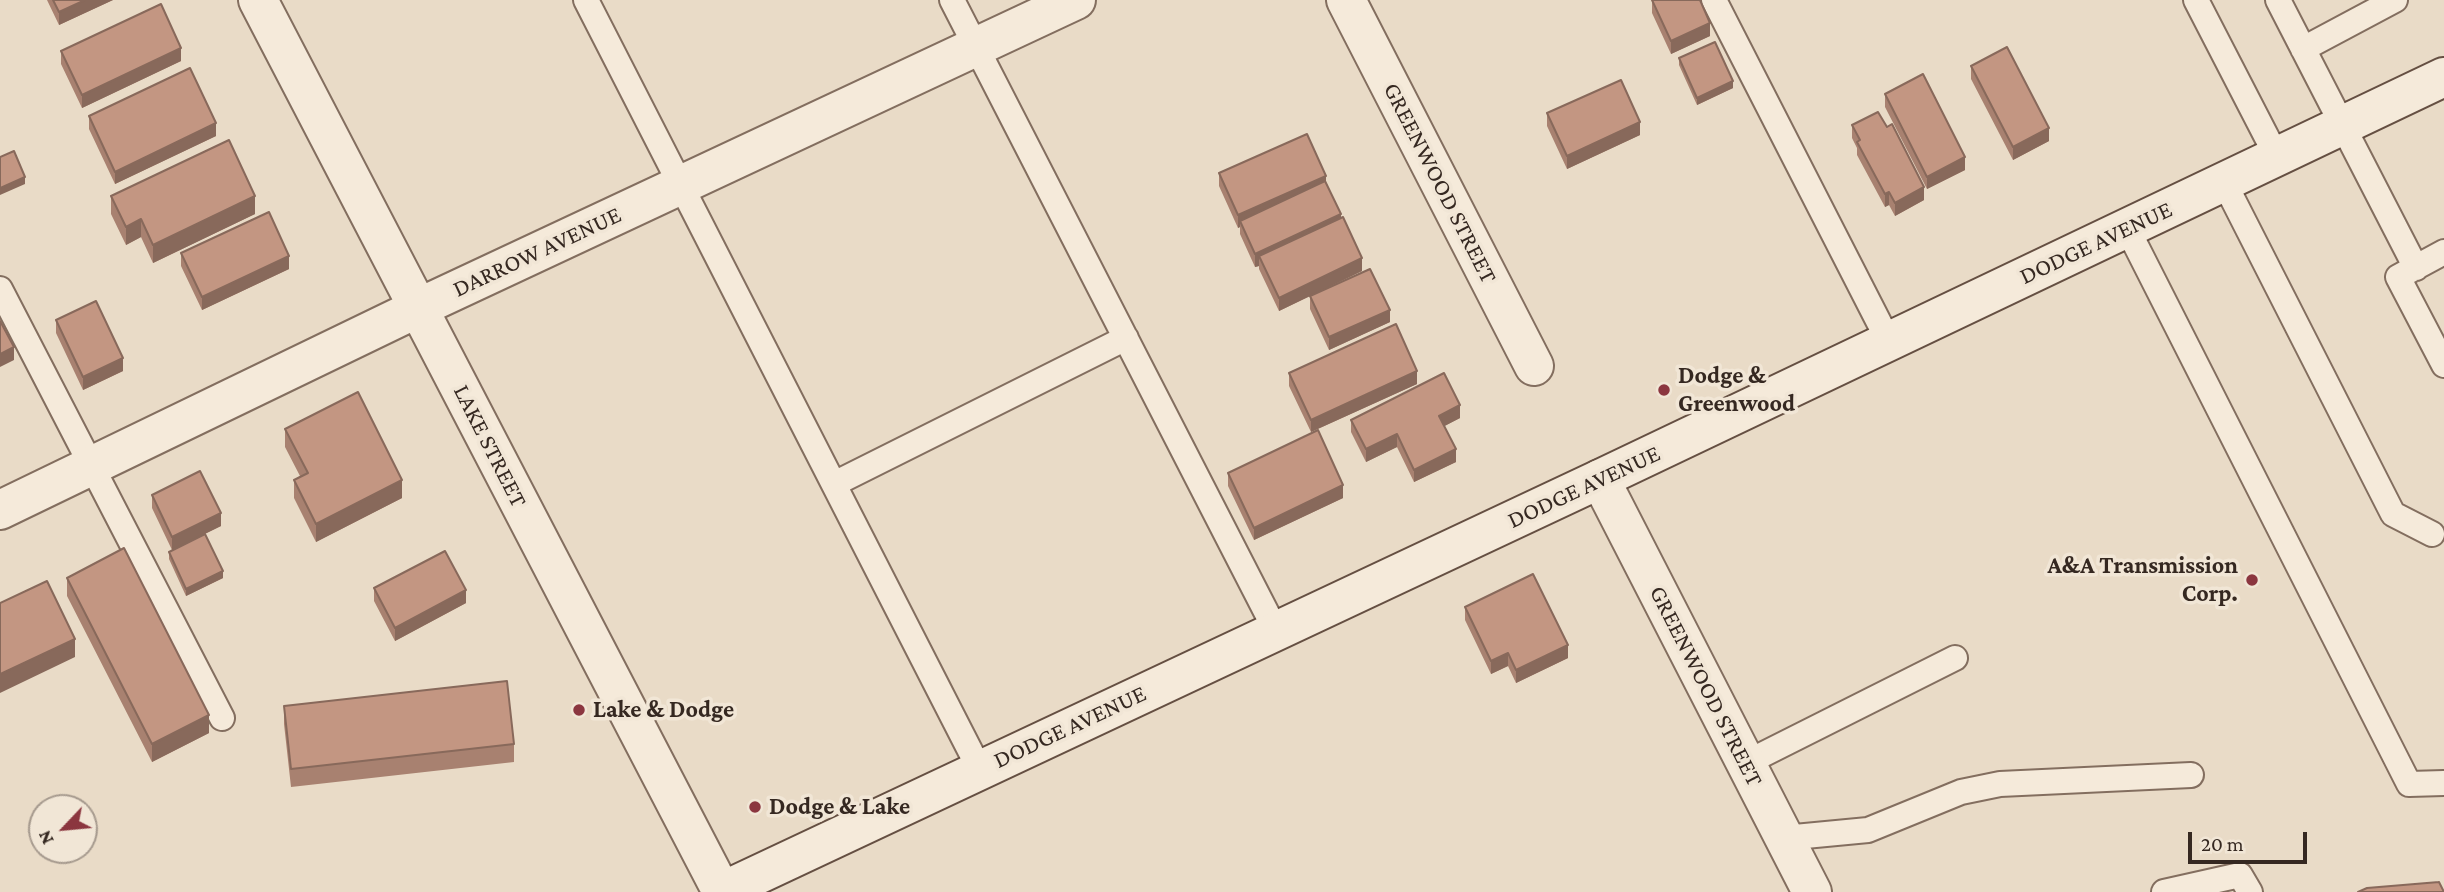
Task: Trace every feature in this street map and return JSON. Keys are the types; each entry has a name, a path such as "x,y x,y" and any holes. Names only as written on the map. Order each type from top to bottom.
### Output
{"street":[{"name":"LAKE STREET","path":"258,0 722,892"},
{"name":"DARROW AVENUE","path":"0,510 418,308 1076,0"},
{"name":"GREENWOOD STREET","path":"1346,0 1534,366"},
{"name":"DODGE AVENUE","path":"722,892 2444,78"},
{"name":"GREENWOOD STREET","path":"1600,479 1812,892"}],"lane":[{"path":"586,0 980,770"},
{"path":"953,0 1276,631"},
{"path":"2196,0 2277,157"},
{"path":"2278,0 2342,126 2407,272 2444,365"},
{"path":"2303,49 2395,0"},
{"path":"1718,1 1889,342"},
{"path":"2224,182 2393,514 2440,536"},
{"path":"2127,228 2409,785 2444,783"},
{"path":"2407,272 2444,252"},
{"path":"0,289 222,718"},
{"path":"834,484 1126,338"},
{"path":"1746,763 1955,658"},
{"path":"1784,838 1868,830 1961,792 2000,784 2191,775"},
{"path":"2164,892 2240,875 2250,892"}],"building":[{"path":"53,0 85,0 59,12"},
{"path":"1652,0 1700,0 1710,23 1671,41"},
{"path":"161,4 181,48 82,95 61,51"},
{"path":"1715,42 1733,81 1697,98 1679,58"},
{"path":"2007,47 2049,128 2013,147 1971,66"},
{"path":"190,68 216,123 115,172 89,116"},
{"path":"1923,74 1965,157 1927,177 1885,94"},
{"path":"1621,80 1640,122 1567,156 1547,113"},
{"path":"1878,112 1887,127 1892,124 1924,187 1895,203 1889,192 1885,194 1857,142 1860,140 1852,125"},
{"path":"1307,134 1326,176 1238,215 1219,173"},
{"path":"229,140 255,196 153,245 141,219 126,227 111,196"},
{"path":"14,151 25,177 0,188 0,157"},
{"path":"1325,181 1341,214 1255,254 1240,221"},
{"path":"269,212 289,256 202,297 181,253"},
{"path":"1343,217 1362,258 1279,298 1259,256"},
{"path":"1370,269 1390,310 1329,337 1310,296"},
{"path":"96,301 123,358 83,377 56,320"},
{"path":"0,321 14,347 0,354"},
{"path":"1396,324 1417,371 1311,420 1289,373"},
{"path":"1444,373 1460,405 1439,416 1456,449 1414,470 1397,434 1366,449 1351,420"},
{"path":"358,392 402,480 316,524 294,480 308,473 285,429"},
{"path":"1318,430 1343,485 1254,528 1228,473"},
{"path":"200,471 221,513 172,537 152,495"},
{"path":"205,534 223,571 186,589 169,552"},
{"path":"124,548 209,715 152,744 67,578"},
{"path":"445,551 466,590 395,628 374,588"},
{"path":"1533,574 1568,645 1516,670 1508,653 1491,661 1465,607"},
{"path":"47,581 75,639 0,674 0,603"},
{"path":"507,681 514,744 291,769 284,706"},
{"path":"2439,882 2444,892 2358,892 2367,888"}],"place":[{"name":"Dodge & Greenwood","path":"1664,390"},
{"name":"A&A Transmission Corp.","path":"2252,580"},
{"name":"Lake & Dodge","path":"579,710"},
{"name":"Dodge & Lake","path":"755,807"}]}
